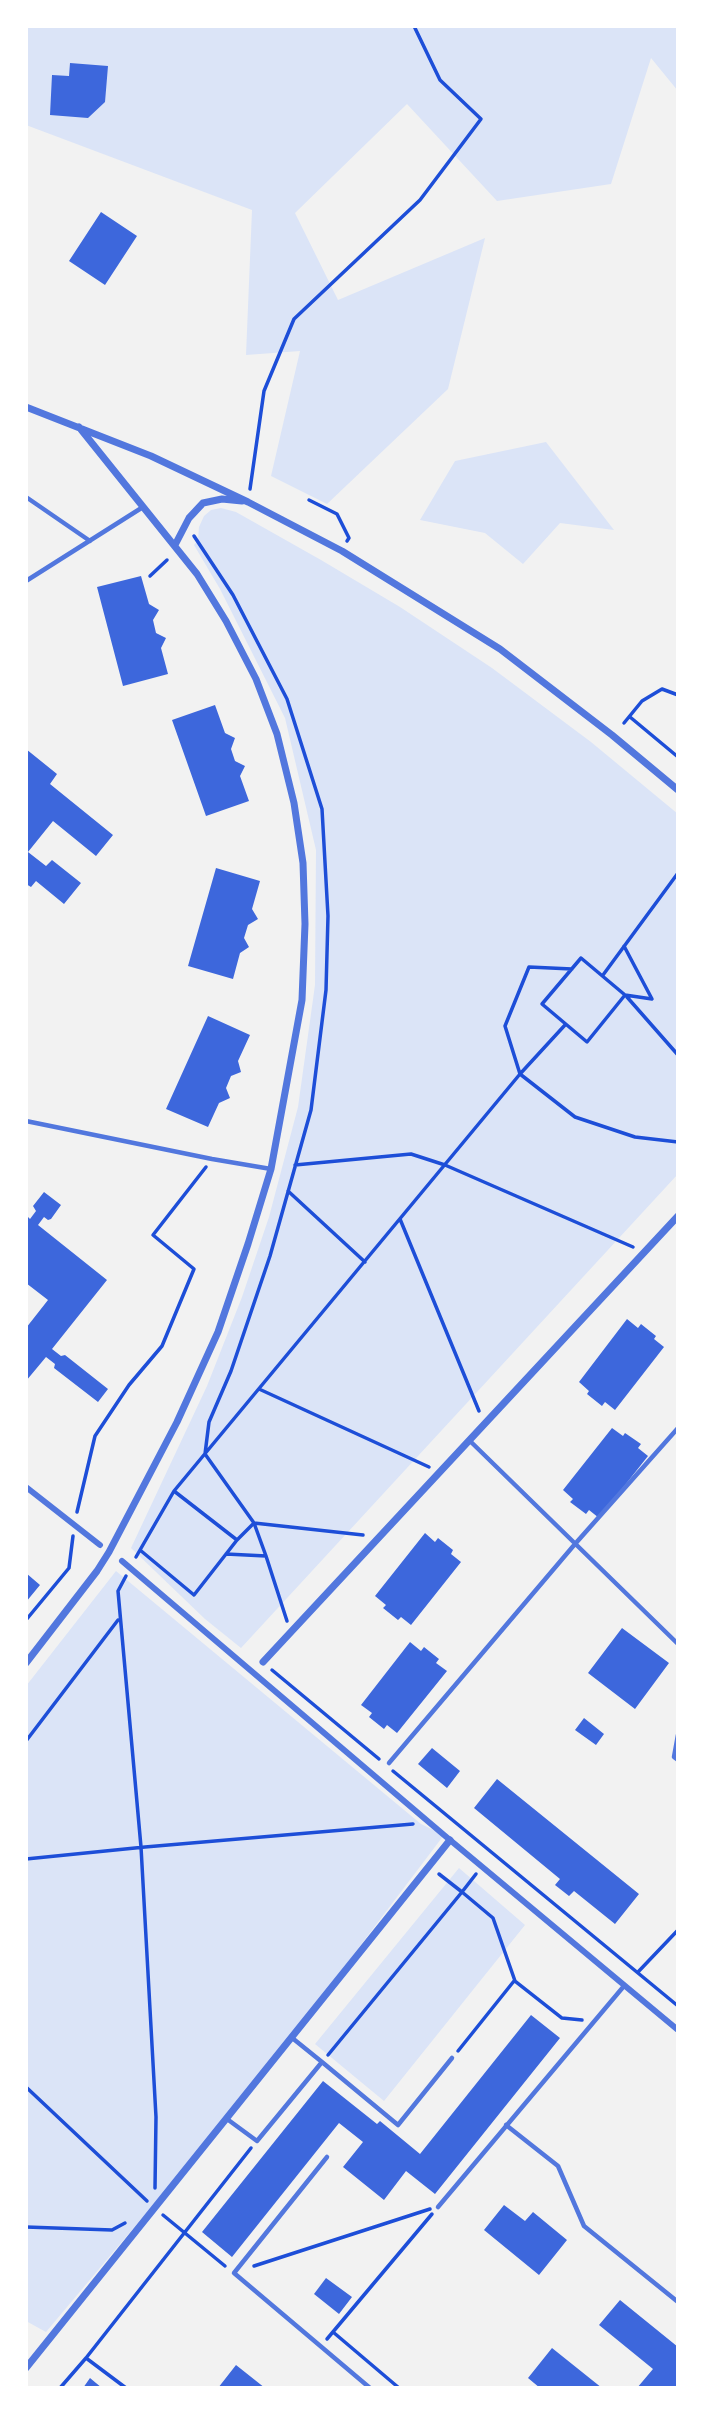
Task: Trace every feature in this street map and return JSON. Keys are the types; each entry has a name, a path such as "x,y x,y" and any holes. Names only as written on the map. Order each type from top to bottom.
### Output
{"street":[{"path":"26,407 151,456 342,551 500,649 612,735 678,790"},
{"path":"26,1663 97,1571 141,1494 218,1332 271,1169 302,1000 305,924 303,863 294,803 277,734 256,680 226,621 197,574 79,427"},
{"path":"175,545 189,518 202,503 222,499 248,502"},
{"path":"263,1662 678,1216"},
{"path":"26,1487 100,1545"},
{"path":"122,1561 429,1823 678,2030"},
{"path":"26,2368 450,1840"}],"lane":[{"path":"26,497 90,541"},
{"path":"26,581 143,507"},
{"path":"26,1121 212,1160 271,1169"},
{"path":"389,1763 575,1544 678,1429"},
{"path":"470,1441 678,1644"},
{"path":"678,1735 674,1757 678,1760"},
{"path":"438,2207 624,1986"},
{"path":"291,2037 398,2125 452,2058"},
{"path":"226,2118 257,2141 322,2062"},
{"path":"506,2126 558,2166 584,2226 678,2302"},
{"path":"327,2157 234,2273 370,2388"}],"path":[{"path":"248,502 264,391 294,319 421,200 481,119 440,80 414,26"},
{"path":"309,500 337,514 348,538 342,551"},
{"path":"194,536 233,595 287,699 322,810 328,916 326,990 311,1111 270,1256 231,1371 209,1422 205,1454 254,1523 289,1626"},
{"path":"150,576 167,560"},
{"path":"624,723 642,701 662,689 678,695"},
{"path":"630,717 678,757"},
{"path":"603,975 678,873"},
{"path":"624,946 652,999 625,995"},
{"path":"625,995 587,1042 542,1004 581,958 625,995 678,1055"},
{"path":"572,969 529,967 505,1026 520,1074 575,1117 635,1137 678,1142"},
{"path":"254,1523 237,1540 194,1595 140,1550 174,1491 520,1074 565,1025"},
{"path":"295,1165 411,1154 444,1165 638,1250"},
{"path":"26,1620 69,1568 74,1525 94,1436 129,1385 162,1346 194,1269 153,1235 212,1160"},
{"path":"288,1191 365,1262"},
{"path":"400,1219 482,1418"},
{"path":"259,1390 434,1469"},
{"path":"174,1491 237,1540"},
{"path":"254,1523 372,1536"},
{"path":"226,1554 266,1556"},
{"path":"131,1567 118,1591 141,1847 156,2117 154,2208"},
{"path":"26,1741 120,1619"},
{"path":"263,1662 678,2006"},
{"path":"26,1859 429,1823"},
{"path":"429,1867 493,1918 514,1981 562,2018 594,2021"},
{"path":"322,2062 482,1867"},
{"path":"624,1986 678,1930"},
{"path":"452,2058 514,1981"},
{"path":"26,2087 154,2208 234,2273 438,2207"},
{"path":"61,2388 257,2141"},
{"path":"321,2347 438,2207"},
{"path":"26,2227 112,2230 133,2219"},
{"path":"333,2332 399,2388"},
{"path":"86,2358 126,2388"}],"shaded area":[{"path":"26,26 678,26 678,91 651,58 611,184 497,201 407,104 295,213 338,300 485,238 448,389 327,504 271,476 300,351 246,355 252,210 26,125"},
{"path":"546,442 614,530 560,523 523,564 485,533 420,520 455,461"},
{"path":"221,508 236,512 321,560 400,607 492,668 591,742 678,814 678,1174 241,1648 205,1619 131,1548 207,1386 242,1297 269,1217 298,1107 315,985 316,850 285,718 220,589 194,545 198,540 199,527 204,516 211,510"},
{"path":"116,1571 421,1824 444,1835 291,2037 46,2332 26,2321 26,1686"},
{"path":"459,1868 525,1925 384,2101 315,2044"}],"building":[{"path":"70,63 108,66 105,102 88,118 50,115 52,75 69,76"},
{"path":"101,212 137,236 105,285 69,261"},
{"path":"141,576 149,604 159,610 153,620 156,633 166,638 161,648 168,674 123,686 97,587"},
{"path":"215,705 225,733 235,738 231,749 235,761 245,766 240,776 249,801 206,816 172,720"},
{"path":"26,749 57,774 50,784 113,835 96,856 53,821 28,852 46,866 52,860 81,883 64,904 36,881 31,887 26,884"},
{"path":"216,868 260,881 252,909 258,919 248,925 244,938 249,947 240,953 233,979 188,966"},
{"path":"208,1016 250,1035 238,1061 241,1072 231,1076 226,1088 230,1098 219,1103 208,1127 166,1109"},
{"path":"44,1192 61,1205 51,1219 44,1217 38,1225 107,1280 52,1349 61,1356 65,1355 108,1389 98,1402 54,1368 55,1364 46,1357 26,1381 26,1328 48,1300 26,1283 26,1215 30,1219 36,1211 33,1206"},
{"path":"627,1319 638,1328 641,1324 656,1336 654,1339 664,1347 615,1410 605,1402 602,1406 587,1394 589,1391 579,1382"},
{"path":"612,1428 641,1444 638,1448 648,1456 599,1518 589,1510 586,1514 570,1502 573,1499 563,1490"},
{"path":"425,1533 435,1542 438,1538 453,1550 451,1554 461,1562 411,1625 401,1617 398,1620 383,1608 386,1605 375,1596"},
{"path":"26,1573 40,1585 26,1602"},
{"path":"622,1628 669,1663 635,1709 588,1673"},
{"path":"410,1642 421,1651 424,1647 439,1659 436,1663 447,1671 397,1733 387,1725 384,1729 369,1717 372,1713 361,1705"},
{"path":"584,1718 604,1734 596,1745 575,1730"},
{"path":"432,1748 460,1771 447,1788 418,1764"},
{"path":"497,1779 639,1894 615,1924 574,1891 569,1896 555,1885 560,1879 474,1808"},
{"path":"531,2015 560,2038 435,2194 406,2171 384,2200 343,2167 363,2142 339,2123 232,2257 202,2232 323,2081 377,2124 380,2121 420,2154"},
{"path":"504,2205 525,2221 533,2212 567,2240 539,2275 484,2230"},
{"path":"326,2278 352,2297 339,2314 314,2294"},
{"path":"620,2300 678,2347 678,2388 637,2388 653,2369 599,2325"},
{"path":"552,2348 602,2388 540,2388 528,2378"},
{"path":"236,2365 265,2388 218,2388"},
{"path":"90,2378 102,2388 83,2388"}]}
